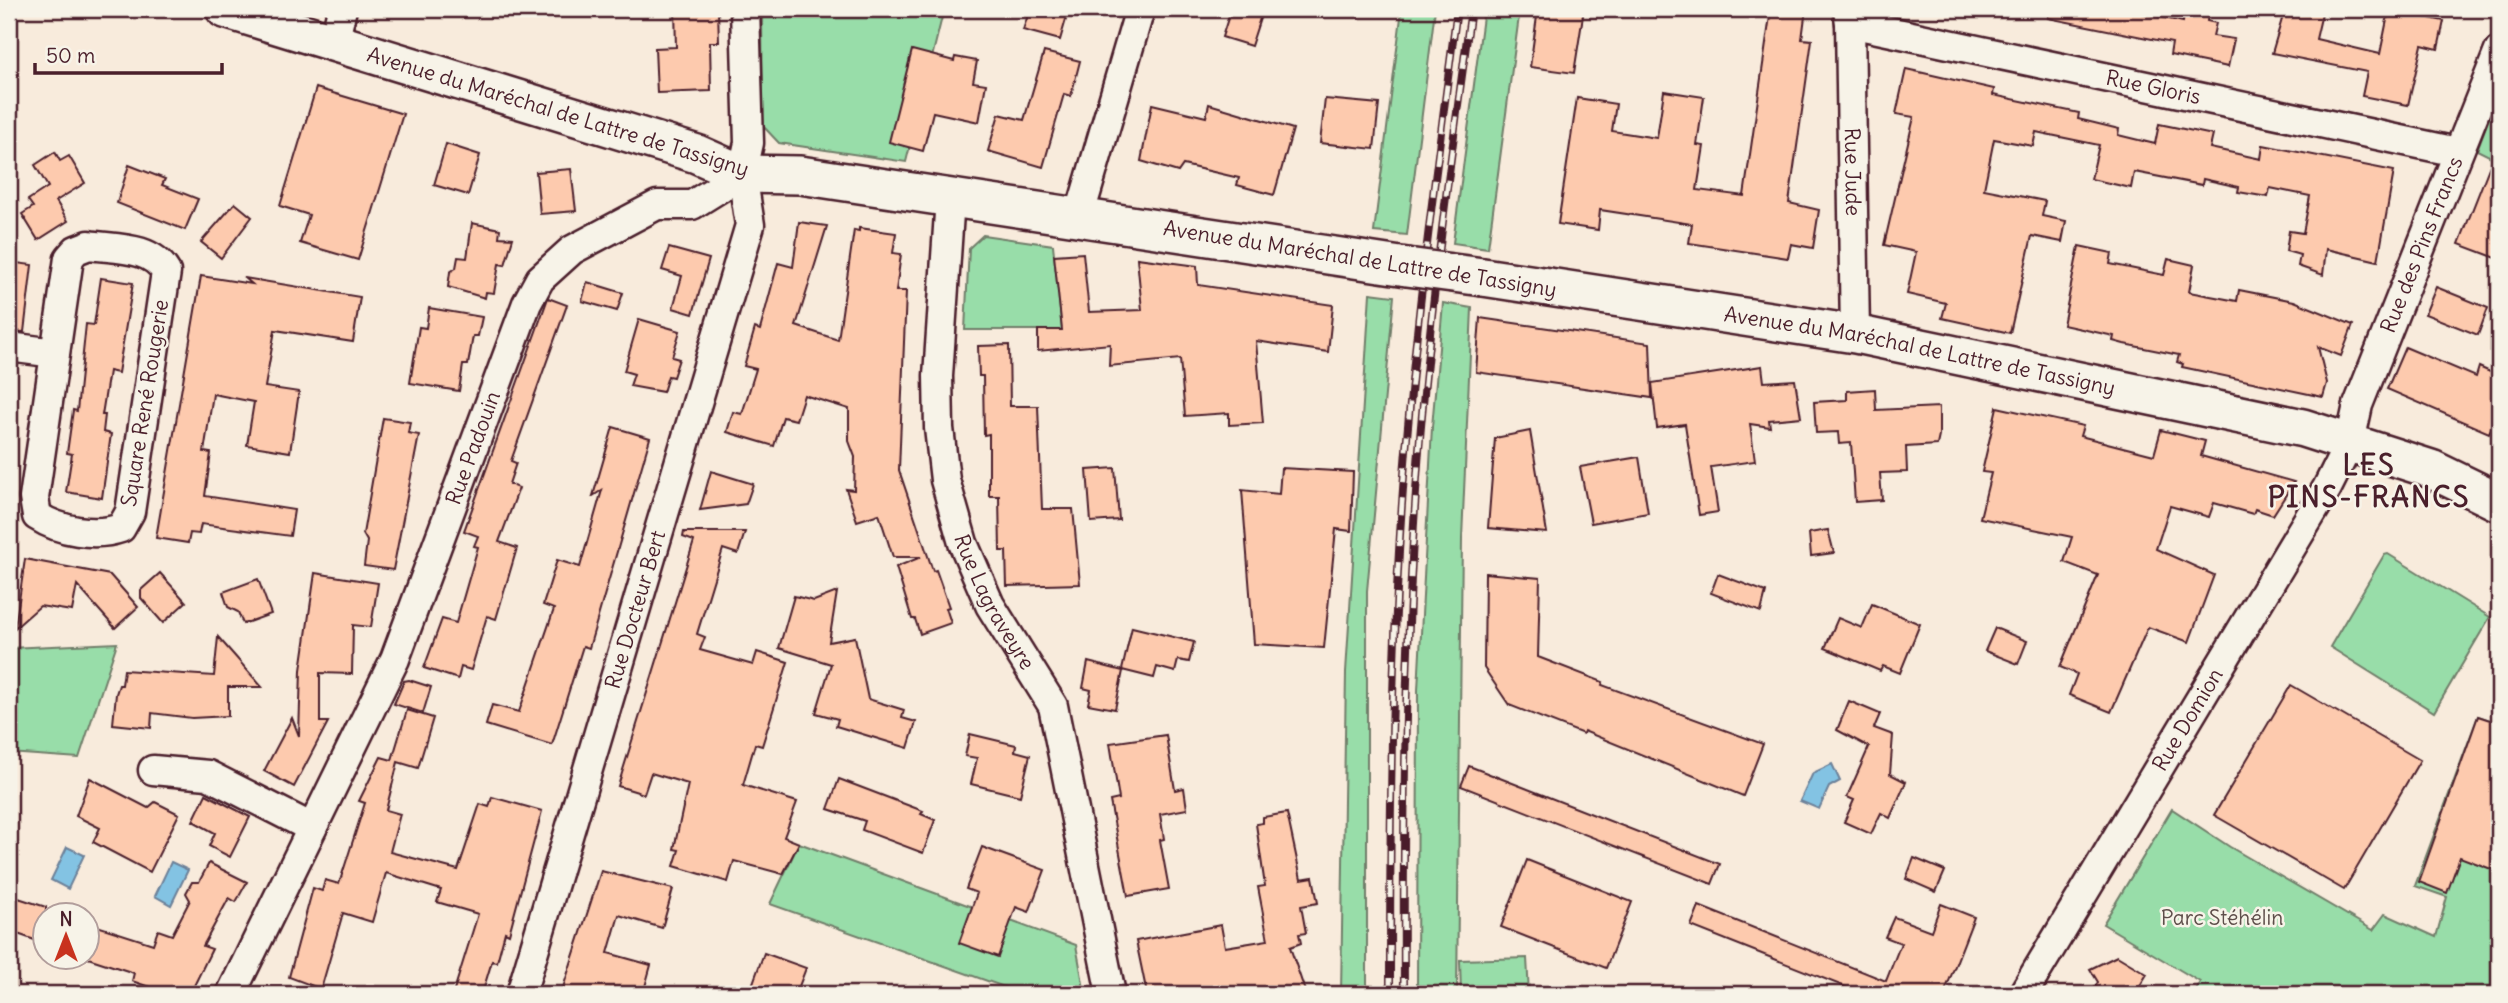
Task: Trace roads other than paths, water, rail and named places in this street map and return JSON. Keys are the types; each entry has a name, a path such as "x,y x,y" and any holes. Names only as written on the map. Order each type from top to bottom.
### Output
{"main road":[{"name":"Avenue du Maréchal de Lattre de Tassigny","path":"225,9 338,26 697,154 742,174 800,175 1855,334 2303,428 2431,469 2499,502"}],"street":[{"path":"742,174 749,143 745,9"},
{"path":"1079,217 1140,9"},
{"name":"Rue Gloris","path":"1849,16 2457,152"},
{"name":"Rue Jude","path":"1849,16 1855,334"},
{"name":"Rue des Pins Francs","path":"2350,442 2358,405 2499,51"},
{"name":"Rue Docteur Bert","path":"521,994 750,225 742,174"},
{"name":"Rue Padouin","path":"231,994 395,659 527,303 540,279 572,250 657,205 692,205 742,174"},
{"name":"Rue Lagraveyre","path":"950,198 938,376 944,480 963,543 990,605 1053,706 1111,994"},
{"name":"Square René Rougerie","path":"89,246 146,253 160,261 166,272 130,512 121,528 104,533 52,526 37,516 34,498 55,353 69,258 76,250 89,246"},
{"path":"9,347 55,353"},
{"name":"Rue Domion","path":"2023,994 2327,488 2350,442"},
{"path":"153,770 208,775 313,828"}],"water":[{"path":"1832,764 1840,781 1829,787 1819,809 1800,801 1813,773"},
{"path":"67,847 84,855 68,889 51,880"},
{"path":"171,862 188,870 171,905 155,896"}],"railway":[{"path":"1390,994 1392,722 1401,518 1422,284 1457,9"},
{"path":"1404,994 1406,722 1414,518 1435,284 1471,9"}],"district":[{"name":"LES PINS-FRANCS","path":"2369,481"}],"park label":[{"name":"Parc Stéhélin","path":"2222,918"}]}
